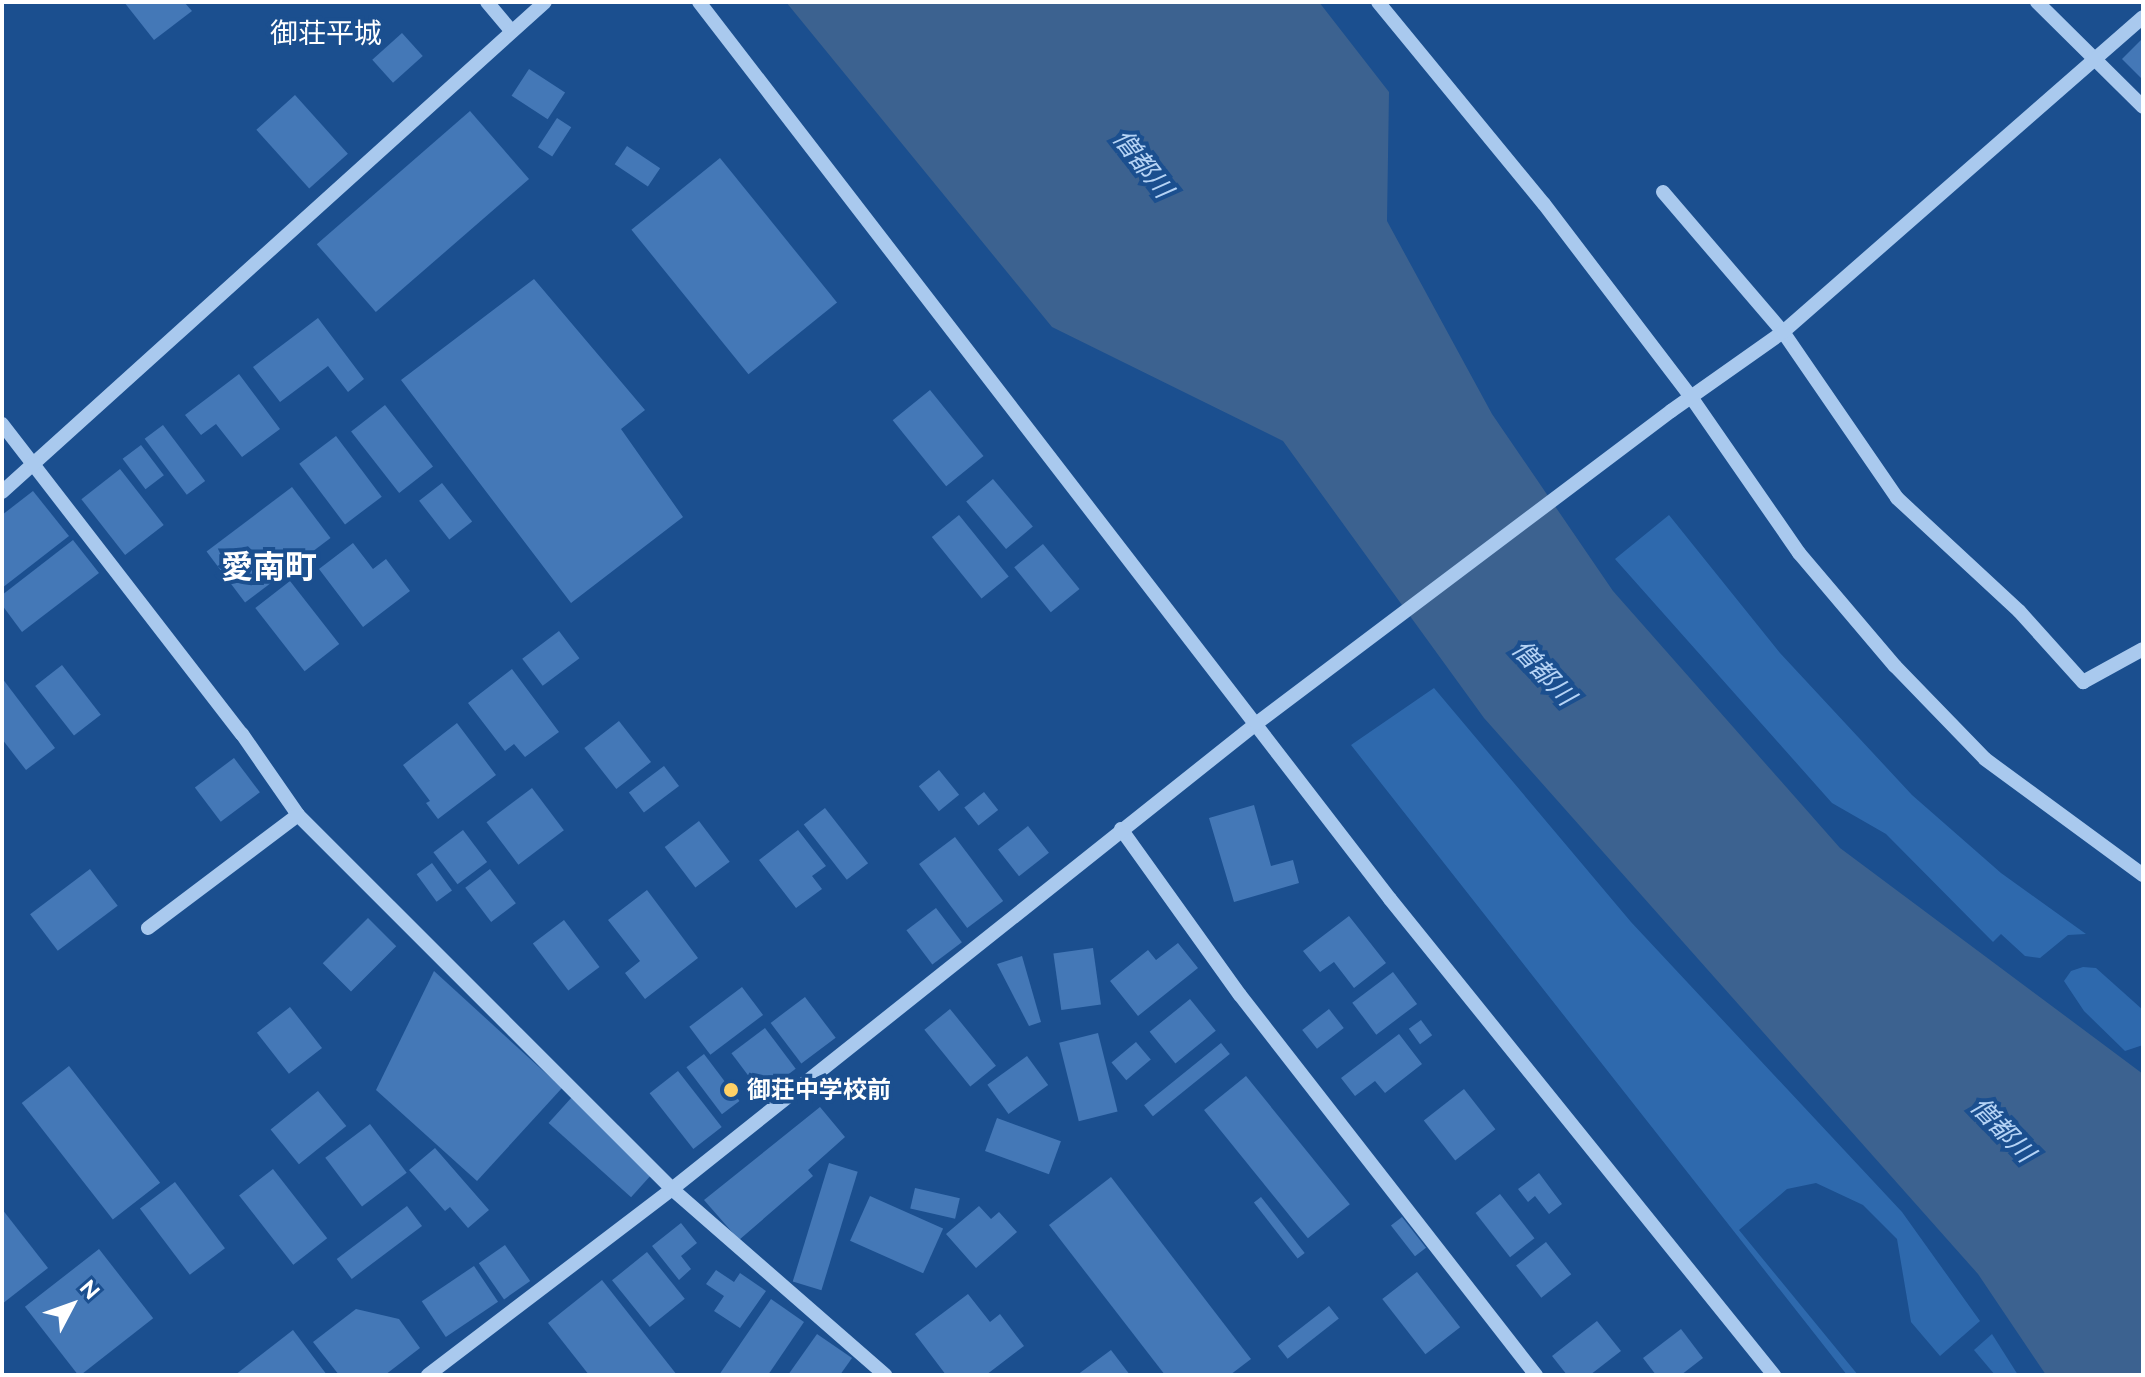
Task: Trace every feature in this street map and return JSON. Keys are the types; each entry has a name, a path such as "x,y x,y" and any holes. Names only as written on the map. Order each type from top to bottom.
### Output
{"street":[{"path":"487,2 511,31"},
{"path":"2,492 545,2"},
{"path":"699,2 1390,899 1774,1375"},
{"path":"1378,2 1544,204 1691,397 1799,553 1895,666 1985,759 2143,875"},
{"path":"2037,2 2143,107"},
{"path":"428,1375 672,1189 1257,723 1671,411 1783,332 2143,17"},
{"path":"1663,192 1783,332 1897,498 2019,611 2083,682 2143,649"},
{"path":"2,424 242,734 298,815 672,1189 885,1375"},
{"path":"148,928 298,815"},
{"path":"1121,829 1240,995 1536,1375"}],"shaded area":[{"path":"1669,515 1780,653 1912,795 2001,873 2086,934 2068,935 2040,958 2025,956 2001,934 1993,942 1886,834 1832,803 1615,559"},
{"path":"1434,688 1631,922 1902,1212 1980,1321 1940,1356 1911,1322 1897,1239 1863,1205 1816,1183 1787,1189 1739,1230 1858,1375 1847,1375 1351,745"},
{"path":"2083,967 2096,968 2143,1010 2143,1045 2125,1051 2084,1011 2064,981 2071,971"},
{"path":"1992,1334 2018,1375 1995,1375 1974,1350"}],"water":[{"name":"僧都川","path":"786,2 1319,2 1389,92 1387,221 1492,414 1613,591 1840,848 2143,1074 2143,1375 2046,1375 1978,1274 1484,718 1283,441 1052,327"}],"building":[{"path":"124,2 184,2 192,11 154,40"},
{"path":"402,33 423,56 393,83 372,60"},
{"path":"2143,38 2143,80 2122,59"},
{"path":"529,69 565,92 548,119 512,96"},
{"path":"295,95 348,154 309,189 256,130"},
{"path":"470,111 529,179 376,312 317,244"},
{"path":"557,118 571,127 552,157 538,147"},
{"path":"627,146 660,168 648,187 615,164"},
{"path":"720,158 837,303 748,374 631,230"},
{"path":"534,279 645,410 621,429 683,517 571,603 401,380"},
{"path":"318,318 364,379 348,392 328,366 280,402 253,367"},
{"path":"239,374 280,429 242,457 216,424 201,435 185,415"},
{"path":"930,390 983,456 946,486 893,420"},
{"path":"385,405 433,466 399,493 351,431"},
{"path":"163,425 205,481 187,495 145,439"},
{"path":"336,436 382,497 345,524 299,464"},
{"path":"141,445 164,475 146,489 123,459"},
{"path":"120,469 164,525 125,555 81,499"},
{"path":"993,479 1033,526 1006,549 966,501"},
{"path":"442,483 472,522 449,539 419,501"},
{"path":"292,487 331,538 245,603 207,551"},
{"path":"33,491 69,536 2,588 2,515"},
{"path":"959,515 1009,576 982,598 932,537"},
{"path":"73,540 99,573 22,632 2,605 2,595"},
{"path":"353,543 373,569 386,559 410,591 363,627 319,569"},
{"path":"1043,544 1080,589 1051,612 1014,567"},
{"path":"290,581 339,644 305,671 255,608"},
{"path":"559,631 579,658 543,686 522,659"},
{"path":"62,665 101,715 74,736 35,686"},
{"path":"512,669 559,732 525,757 514,744 505,751 468,703"},
{"path":"2,678 55,748 26,770 2,739"},
{"path":"619,721 651,762 616,789 584,748"},
{"path":"457,723 496,775 438,819 426,803 430,801 403,765"},
{"path":"234,758 260,792 221,822 195,787"},
{"path":"664,766 679,786 644,812 629,792"},
{"path":"939,770 959,795 939,811 919,786"},
{"path":"532,788 564,830 518,865 486,822"},
{"path":"984,792 998,810 978,826 964,807"},
{"path":"1254,805 1271,866 1293,860 1299,883 1234,902 1209,818"},
{"path":"825,808 868,863 847,880 804,825"},
{"path":"699,821 730,862 695,888 665,847"},
{"path":"1028,826 1049,853 1019,876 998,849"},
{"path":"463,830 487,862 458,884 433,852"},
{"path":"798,830 826,866 812,876 822,889 796,908 759,860"},
{"path":"955,837 1003,901 967,928 919,864"},
{"path":"432,863 452,891 437,902 417,874"},
{"path":"90,869 118,906 58,951 30,914"},
{"path":"490,869 516,903 491,922 465,888"},
{"path":"647,890 698,958 645,999 625,973 640,961 608,920"},
{"path":"936,908 962,942 932,965 906,930"},
{"path":"1349,916 1386,963 1354,988 1334,962 1320,972 1303,951"},
{"path":"368,918 396,946 351,992 323,963"},
{"path":"564,920 600,967 568,991 533,943"},
{"path":"1178,943 1198,968 1138,1016 1110,981 1148,950 1156,960"},
{"path":"1093,948 1101,1004 1061,1010 1053,954"},
{"path":"1022,956 1041,1022 1029,1026 997,964"},
{"path":"434,971 562,1088 477,1181 376,1090"},
{"path":"1393,972 1417,1004 1376,1035 1352,1003"},
{"path":"742,987 763,1015 710,1055 689,1027"},
{"path":"805,997 836,1038 801,1064 771,1023"},
{"path":"1190,999 1216,1031 1175,1064 1150,1032"},
{"path":"290,1007 322,1048 289,1074 257,1033"},
{"path":"950,1009 996,1066 970,1086 924,1030"},
{"path":"1329,1009 1344,1028 1317,1049 1302,1030"},
{"path":"1421,1020 1432,1035 1420,1044 1409,1029"},
{"path":"765,1028 796,1069 762,1094 731,1053"},
{"path":"1098,1033 1118,1112 1079,1121 1059,1043"},
{"path":"1399,1034 1422,1064 1385,1093 1375,1081 1355,1096 1341,1078"},
{"path":"1136,1042 1151,1060 1126,1080 1111,1063"},
{"path":"1221,1043 1230,1054 1153,1116 1144,1105"},
{"path":"704,1054 740,1101 722,1114 686,1067"},
{"path":"1027,1056 1048,1085 1009,1114 987,1085"},
{"path":"69,1066 160,1183 113,1220 22,1103"},
{"path":"678,1071 722,1127 693,1149 650,1093"},
{"path":"1246,1076 1350,1204 1308,1238 1204,1110"},
{"path":"1464,1089 1495,1129 1455,1161 1424,1120"},
{"path":"318,1091 346,1126 299,1164 271,1129"},
{"path":"572,1097 654,1171 631,1197 549,1123"},
{"path":"820,1107 845,1137 808,1170 813,1176 739,1240 704,1200"},
{"path":"997,1118 1061,1141 1049,1174 985,1151"},
{"path":"370,1124 407,1173 362,1206 325,1158"},
{"path":"435,1148 489,1210 468,1228 450,1207 445,1211 409,1170"},
{"path":"829,1163 858,1172 821,1290 793,1282"},
{"path":"273,1169 327,1238 293,1265 239,1195"},
{"path":"1539,1173 1562,1204 1549,1214 1535,1196 1528,1202 1518,1189"},
{"path":"1111,1177 1251,1359 1230,1375 1165,1375 1049,1225"},
{"path":"175,1182 225,1248 190,1275 140,1208"},
{"path":"915,1188 960,1198 955,1219 910,1208"},
{"path":"1500,1194 1534,1238 1510,1257 1476,1213"},
{"path":"870,1196 943,1229 923,1273 850,1241"},
{"path":"1261,1197 1305,1253 1298,1258 1254,1203"},
{"path":"407,1206 422,1226 352,1279 337,1259"},
{"path":"979,1206 991,1219 999,1212 1017,1232 976,1268 946,1234"},
{"path":"2,1209 48,1268 2,1304"},
{"path":"1402,1217 1426,1248 1415,1256 1391,1226"},
{"path":"681,1223 697,1243 681,1256 691,1269 679,1280 652,1246"},
{"path":"1546,1242 1571,1274 1541,1298 1516,1265"},
{"path":"505,1245 530,1281 504,1299 479,1263"},
{"path":"99,1249 153,1318 78,1375 25,1307"},
{"path":"647,1252 685,1299 650,1327 612,1280"},
{"path":"474,1266 498,1302 446,1337 422,1301"},
{"path":"716,1270 734,1282 740,1273 766,1291 740,1328 714,1311 724,1296 706,1284"},
{"path":"1417,1272 1460,1327 1425,1354 1382,1299"},
{"path":"602,1280 677,1375 589,1375 548,1323"},
{"path":"968,1294 990,1322 1000,1314 1024,1346 986,1375 946,1375 915,1334"},
{"path":"771,1299 804,1322 768,1375 719,1375"},
{"path":"1329,1306 1339,1319 1288,1359 1278,1346"},
{"path":"356,1309 399,1319 420,1348 385,1375 339,1375 313,1342"},
{"path":"1597,1321 1621,1351 1590,1375 1567,1375 1552,1356"},
{"path":"1681,1329 1703,1358 1681,1375 1656,1375 1643,1358"},
{"path":"293,1330 327,1375 235,1375"},
{"path":"817,1334 852,1358 840,1375 788,1375"},
{"path":"1111,1350 1130,1375 1077,1375"}],"place":[{"name":"御荘中学校前","path":"731,1090"}],"district":[{"name":"御荘平城","path":"326,34"},
{"name":"愛南町","path":"269,567"}]}
